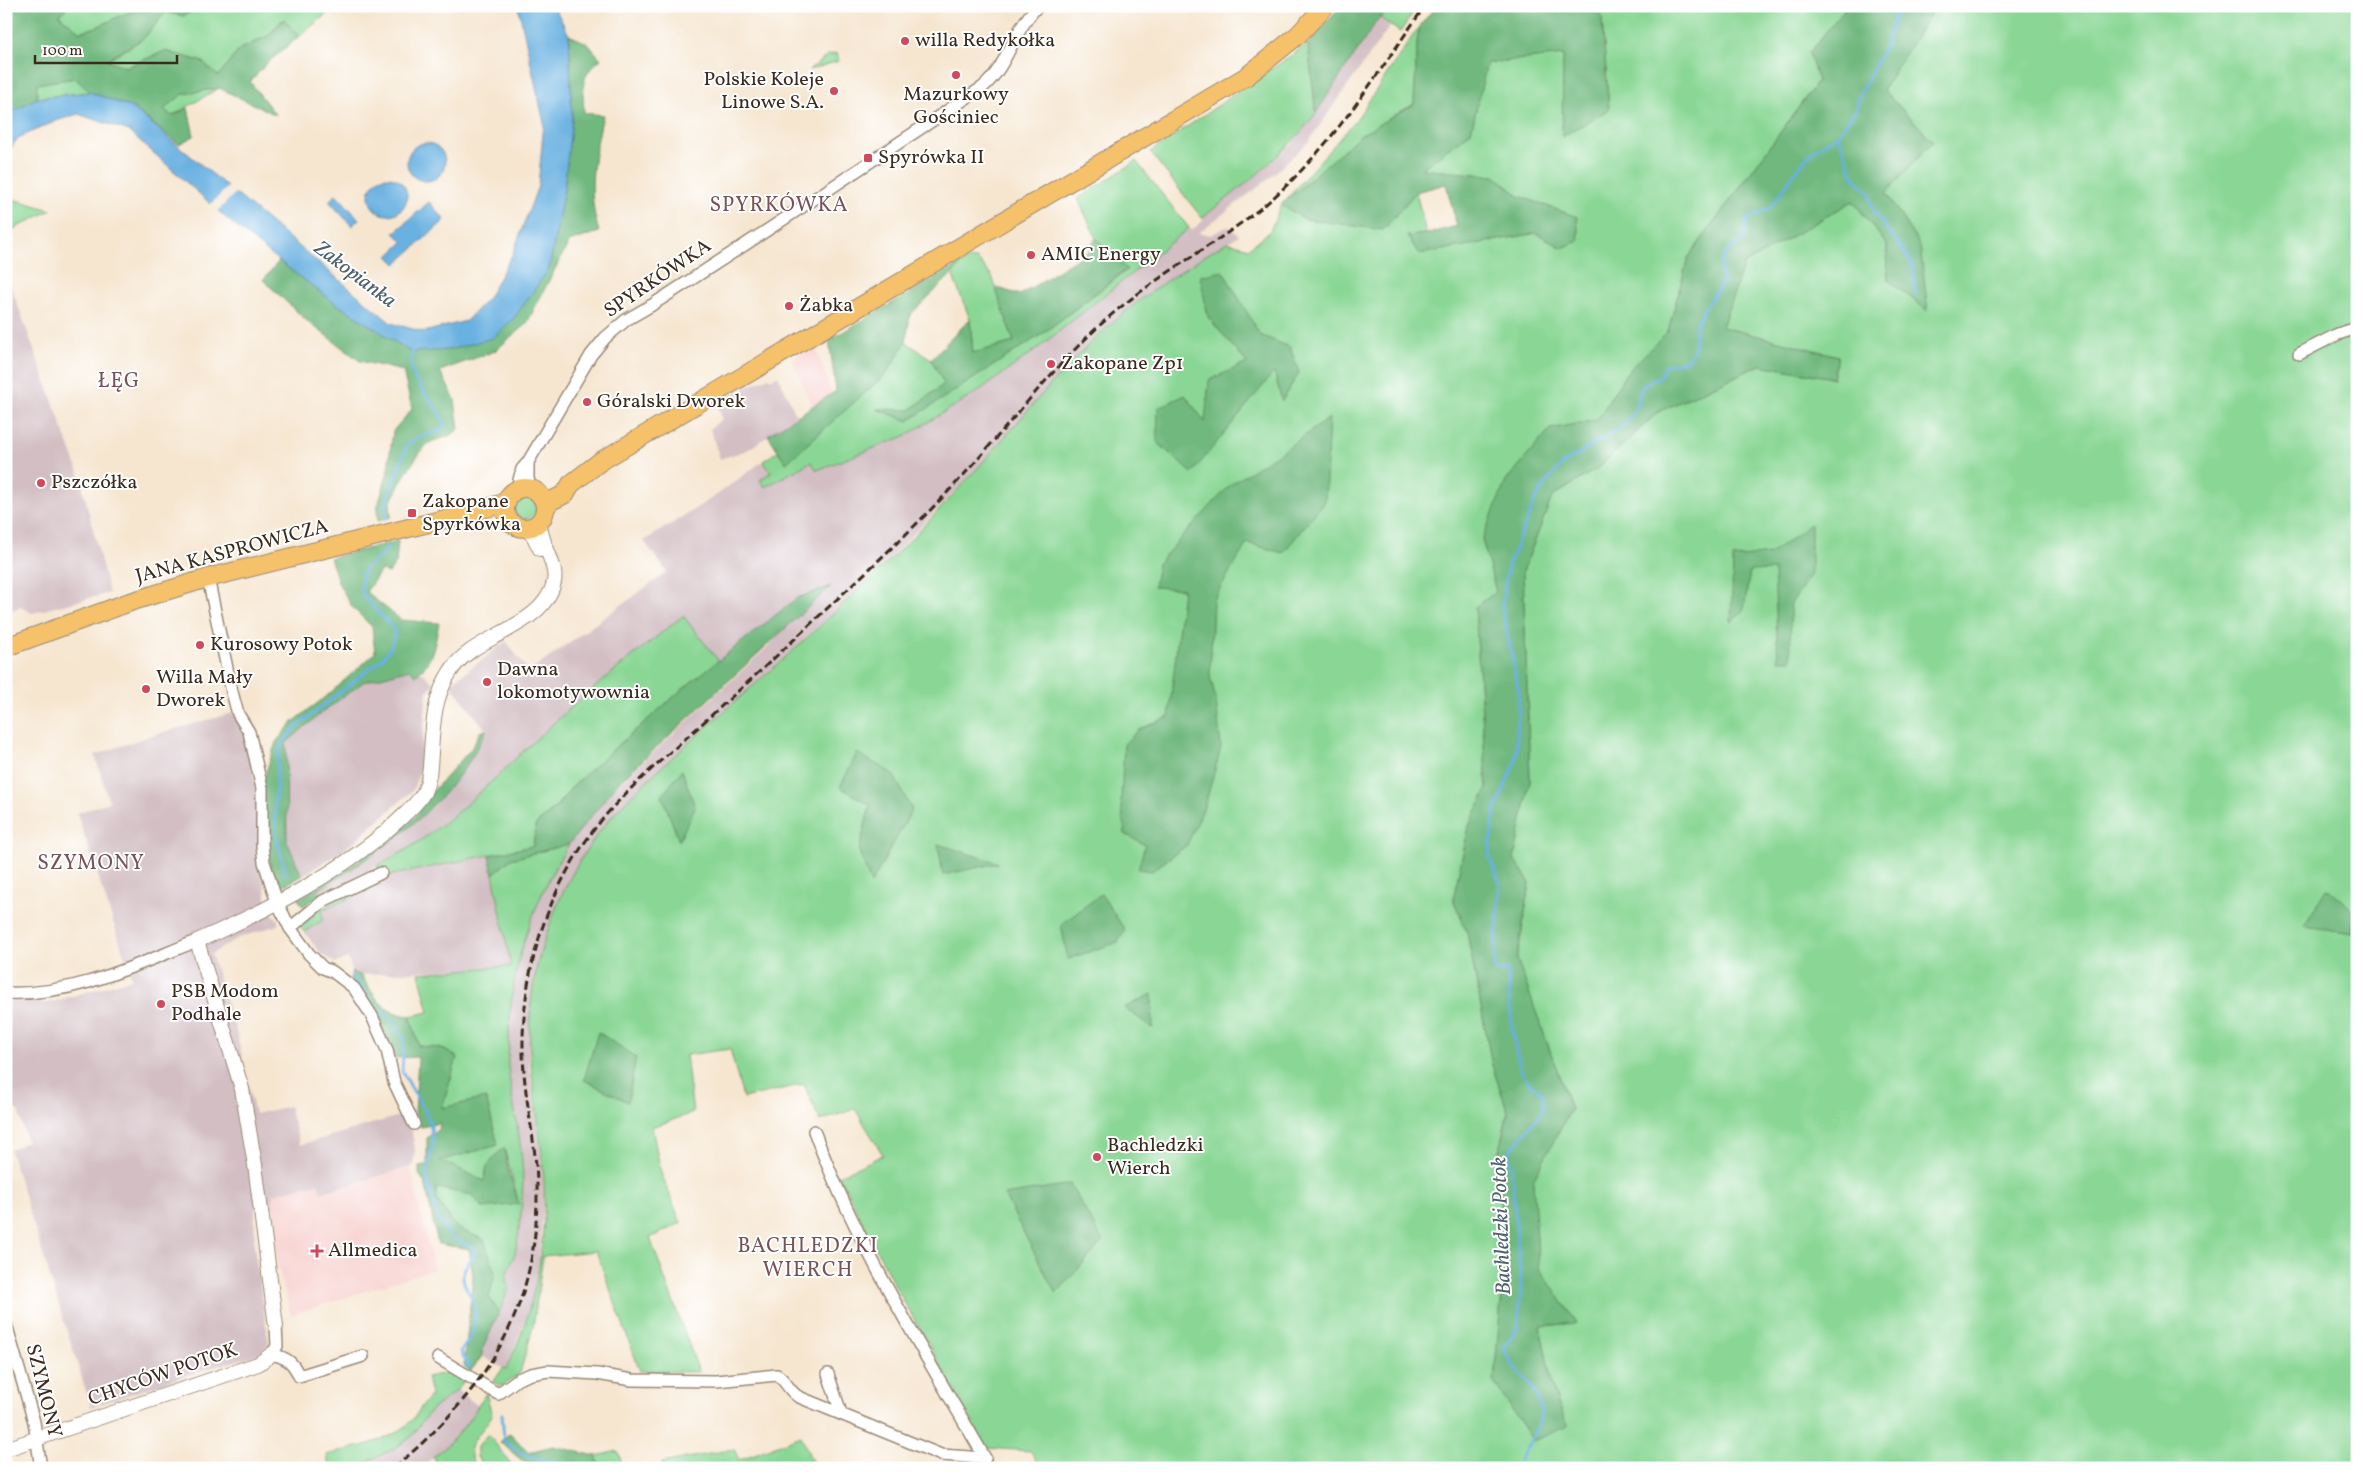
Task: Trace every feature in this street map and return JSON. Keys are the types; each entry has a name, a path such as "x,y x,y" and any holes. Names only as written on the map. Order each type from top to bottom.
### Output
{"main road":[{"path":"526,506 552,501 567,492 571,484 601,460 1247,76 1298,35 1325,6"},
{"name":"JANA KASPROWICZA","path":"6,647 149,596 208,578 473,512 526,506"}],"street":[{"name":"SPYRKÓWKA","path":"526,506 528,462 574,380 605,338 626,320 652,305 854,172 991,79 1026,17 1038,6"},
{"path":"2299,354 2338,334 2357,328"},
{"path":"6,993 59,990 133,969 247,919 351,858 390,828 424,794 430,776 434,710 443,684 452,669 464,656 540,608 550,592 555,576 547,553 541,551 531,532 526,506"},
{"path":"208,578 232,692 238,714 249,732 262,788 262,845 264,862 277,902 290,928 309,954 323,968 333,972 354,988 360,996 372,1016 387,1050 394,1082 414,1124"},
{"path":"290,928 323,901 381,873"},
{"path":"198,941 242,1088 255,1164 276,1326 277,1346 272,1354 286,1358 294,1365 299,1376 363,1356"},
{"path":"438,1358 498,1394 518,1379 548,1371 597,1374 632,1380 716,1381 776,1375 781,1377 793,1394 941,1455 985,1458 889,1289 830,1175 814,1131"},
{"name":"SZYMONY","path":"6,1324 37,1439 41,1468"},
{"name":"CHYCÓW POTOK","path":"6,1449 258,1364 272,1354"},
{"path":"828,1374 841,1413"}],"shaded area":[{"path":"1380,18 1390,26 1308,142 1266,181 1198,233 1211,235 1228,226 1239,235 1146,296 1052,384 972,474 854,594 631,796 595,838 551,920 540,955 532,991 529,1065 542,1165 544,1196 539,1259 531,1302 506,1370 482,1356 482,1350 510,1285 506,1282 506,1274 513,1261 520,1220 522,1167 508,1066 508,1019 521,950 540,894 569,844 604,798 772,643 797,598 719,661 683,617 599,683 453,818 408,850 320,896 317,890 367,860 434,806 477,750 486,730 450,684 506,641 529,672 667,572 644,541 714,497 763,461 771,472 765,487 811,462 817,470 905,436 976,393 1033,352 1189,228 1192,230 1203,221 1202,218 1276,159 1291,145 1316,113"},
{"path":"6,273 79,473 109,593 32,613 21,607 6,612"},
{"path":"815,346 832,394 812,407 792,359"},
{"path":"778,375 797,417 747,450 720,459 710,429 722,419 717,401 769,377 772,379"},
{"path":"410,669 416,676 420,672 424,674 435,684 427,691 420,770 413,790 344,850 302,876 287,841 286,743 320,714 363,682"},
{"path":"236,712 247,735 259,807 257,859 265,886 266,898 271,912 278,920 278,925 238,938 211,954 237,1035 255,1114 289,1106 300,1145 406,1114 411,1126 415,1150 413,1166 321,1193 318,1183 273,1194 273,1208 255,1209 254,1247 269,1344 257,1355 203,1370 91,1407 10,1150 27,1142 18,1110 6,1110 6,1001 48,1003 132,979 77,813 109,802 95,755 150,736"},
{"path":"489,855 511,966 361,975 353,973 348,958 335,963 321,954 304,932 323,920 322,911 358,894 357,890 383,877"},
{"path":"410,1167 434,1269 291,1315 277,1262 272,1194 318,1183 322,1193"},
{"path":"457,1390 478,1406 472,1418 450,1444 420,1468 354,1468 419,1428 430,1411"}],"green space":[{"path":"6,6 69,6 59,15 80,32 97,27 131,11 156,10 151,6 238,6 200,7 183,16 166,12 144,38 107,60 126,67 165,51 203,62 218,76 240,49 268,36 284,19 299,37 267,63 250,82 276,115 219,88 183,94 164,109 172,116 188,108 194,136 179,144 133,108 90,92 75,78 37,84 37,98 6,115 6,107 11,104 6,103"},
{"path":"69,6 151,6 157,10 131,11 97,27 79,32 59,15"},
{"path":"260,6 261,11 267,6 328,6 331,10 299,37 283,19 268,36 240,49 218,76 203,62 165,51 126,67 107,61 144,38 166,12 183,16 200,7"},
{"path":"1341,6 1391,6 1381,15 1316,113 1308,44"},
{"path":"1391,6 1418,6 1400,32 1380,18"},
{"path":"1436,6 1606,6 1601,8 1609,109 1562,137 1563,55 1487,63 1471,132 1421,169 1495,176 1519,196 1577,217 1579,241 1562,248 1537,233 1419,254 1407,236 1426,234 1457,226 1446,184 1416,192 1383,230 1305,219 1281,205 1359,136 1414,104 1418,28"},
{"path":"1606,6 1847,6 1809,53 1818,81 1688,258 1668,331 1627,372 1597,420 1550,429 1482,539 1497,592 1475,607 1487,790 1469,826 1453,899 1467,932 1492,1065 1508,1112 1499,1150 1502,1290 1494,1382 1568,1425 1554,1393 1540,1326 1577,1323 1539,1268 1532,1180 1571,1109 1517,959 1530,883 1514,859 1530,780 1523,571 1552,497 1598,468 1658,412 1760,365 1833,378 1838,356 1721,327 1744,264 1853,201 1887,245 1888,280 1920,246 1886,193 1933,141 1883,90 1935,6 2357,6 2357,1468 1040,1468 1031,1451 987,1448 893,1282 839,1176 883,1155 855,1109 820,1121 804,1084 743,1098 730,1049 686,1055 693,1113 652,1127 661,1173 681,1223 650,1238 699,1372 640,1371 596,1251 543,1256 533,1327 520,1373 502,1386 493,1382 503,1368 506,1369 516,1347 531,1302 541,1254 544,1182 530,1042 533,985 545,937 559,902 585,852 607,822 649,778 815,630 931,519 1058,377 1124,312 1182,270 1227,242 1249,248 1270,231 1281,205 1356,120 1418,28 1414,104 1359,136 1383,230 1416,192 1426,234 1407,236 1419,254 1537,233 1562,248 1577,217 1519,196 1495,176 1420,169 1471,132 1486,63 1564,55 1562,137 1609,109 1601,8"},
{"path":"1847,6 1935,6 1883,90 1933,141 1886,193 1920,246 1928,311 1888,280 1887,245 1853,201 1744,264 1722,327 1838,356 1833,378 1760,365 1658,412 1598,468 1552,497 1523,571 1530,780 1514,859 1530,883 1517,959 1571,1109 1533,1180 1539,1268 1577,1323 1540,1326 1554,1393 1568,1426 1533,1441 1494,1382 1502,1290 1499,1150 1508,1112 1492,1065 1467,932 1453,899 1469,826 1487,789 1475,607 1496,592 1482,539 1506,481 1550,429 1597,420 1627,372 1668,331 1688,258 1818,81 1809,53"},
{"path":"569,35 587,43 601,59 589,71 583,89 584,113 603,115 594,159 592,187 599,232 569,242 527,323 495,351 440,371 455,400 459,429 448,436 431,442 420,452 392,499 390,505 391,517 378,521 377,509 387,475 393,431 412,409 403,371 360,361 307,321 263,280 279,261 332,301 448,350 549,269 564,189 572,119"},
{"path":"1308,44 1316,113 1304,129 1277,156 1248,182 1202,218 1150,152"},
{"path":"837,53 839,61 809,70 827,56"},
{"path":"76,78 90,92 38,98 6,115 12,101 32,86 46,81"},
{"path":"219,88 172,116 163,109 183,94"},
{"path":"1136,161 1189,228 1033,352 976,393 905,436 817,470 811,462 765,487 760,480 771,472 763,461 778,451 786,462 886,374 906,342 931,359 945,384 910,410 879,409 908,421 1042,334 1127,270 1096,238 1078,199"},
{"path":"6,197 51,210 6,233"},
{"path":"1096,238 1127,269 1042,334 908,421 877,409 910,410 944,384 931,359 970,319 973,353 1014,342 995,287 1020,295 1089,251"},
{"path":"977,259 992,276 1014,342 973,353 970,319 952,274 966,260"},
{"path":"966,260 910,315 906,342 886,374 786,463 768,435 836,391 829,340"},
{"path":"1223,271 1260,335 1290,347 1299,373 1282,401 1274,372 1192,473 1157,442 1158,408 1185,395 1205,422 1209,380 1247,363 1208,317 1200,276"},
{"path":"1329,418 1325,501 1283,553 1247,543 1213,600 1210,676 1216,700 1221,748 1205,805 1187,845 1152,871 1138,869 1145,845 1125,834 1121,801 1124,744 1140,729 1169,717 1183,589 1154,587 1158,563 1231,484 1283,451"},
{"path":"521,497 529,497 536,504 536,512 529,519 521,519 514,512 514,504"},
{"path":"1811,524 1811,574 1790,605 1791,660 1778,660 1774,570 1750,571 1744,609 1731,623 1733,558 1770,554"},
{"path":"398,541 396,563 389,573 381,570 366,592 401,620 439,623 430,658 416,676 410,669 363,682 320,714 286,743 287,841 302,876 281,887 272,878 266,836 263,781 276,742 293,722 328,695 375,653 372,627 352,607 339,584 330,558"},
{"path":"831,586 618,783 569,844 511,859 493,874 489,855 533,846 536,824 555,809 571,788 592,768 685,687 797,598"},
{"path":"683,616 719,661 685,687 571,788 555,808 536,824 533,846 383,877 377,866 404,851 450,818 585,695"},
{"path":"486,730 456,780 436,802 392,841 318,890 320,896 303,906 298,899 358,861 414,818 433,791 471,749 480,732"},
{"path":"857,753 893,774 912,810 871,884 859,851 870,805 840,787"},
{"path":"682,770 695,807 679,841 662,796"},
{"path":"569,844 555,867 533,915 524,940 513,992 508,1063 523,1168 523,1183 521,1217 516,1250 506,1278 506,1282 510,1285 499,1313 489,1297 495,1273 484,1240 457,1228 437,1200 436,1187 519,1204 504,1147 487,1166 484,1181 451,1165 438,1161 498,1145 442,1108 457,1057 441,1048 419,1046 410,1016 429,1012 419,973 511,966 493,874 511,859"},
{"path":"938,844 998,863 943,875"},
{"path":"2327,888 2353,910 2353,933 2304,926"},
{"path":"357,890 358,894 322,911 323,920 304,932 301,928 311,915 318,910"},
{"path":"1101,894 1125,930 1118,942 1068,959 1061,925"},
{"path":"352,970 353,973 361,975 380,1003 392,1011 410,1016 419,1046 441,1048 457,1057 442,1108 486,1098 498,1145 439,1161 484,1181 487,1166 504,1147 509,1173 519,1204 483,1208 472,1195 436,1188 437,1200 457,1228 484,1240 495,1273 489,1297 499,1313 482,1350 482,1356 470,1372 464,1366 473,1276 469,1249 438,1244 425,1183 419,1174 419,1166 427,1165 427,1138 439,1129 440,1123 421,1127 415,1113 418,1057 395,1058 376,1013 350,980"},
{"path":"1152,994 1153,1028 1124,1008"},
{"path":"598,1032 636,1057 628,1102 584,1080"},
{"path":"1070,1184 1103,1241 1056,1294 1004,1195"},
{"path":"455,1371 466,1378 457,1390 430,1411 411,1437 394,1449 354,1468 327,1468 329,1466 327,1455 369,1444 399,1431 407,1425 431,1395 427,1377"},
{"path":"486,1393 492,1415 474,1440 472,1446 472,1459 476,1468 439,1468 433,1457 456,1436 469,1420"},
{"path":"510,1433 528,1452 553,1446 596,1456 600,1468 538,1468 525,1463 500,1442"},
{"path":"488,1434 514,1468 484,1468 477,1457 477,1447"},
{"path":"801,1436 815,1468 663,1468 662,1463 734,1449 739,1460"},
{"path":"618,1451 623,1468 600,1468 596,1456"}],"water":[{"path":"518,6 554,6 569,35 572,119 564,189 549,269 514,318 493,338 448,350 411,352 332,301 279,261 233,224 129,131 78,114 56,121 18,138 6,155 6,115 37,98 90,92 133,108 391,323 424,332 466,321 488,298 513,253 538,186 544,123"},
{"path":"426,143 433,144 439,149 444,155 444,169 439,175 433,180 426,181 419,180 413,175 408,169 407,162 408,155 413,149 419,144"},
{"path":"388,177 395,178 401,183 406,189 406,203 401,209 395,214 388,215 381,214 375,209 370,203 369,196 370,189 375,183 381,178"},
{"path":"336,194 359,219 352,226 329,201"},
{"path":"429,202 445,220 396,264 388,256 403,242 394,233"}],"pier":[{"path":"230,185 237,191 217,212 210,205"}],"waterway":[{"name":"Bachledzki Potok","path":"1520,1460 1537,1428 1541,1410 1534,1390 1512,1365 1504,1347 1518,1327 1521,1284 1510,1151 1543,1111 1543,1094 1526,1079 1517,1058 1512,1027 1508,971 1494,970 1500,883 1489,856 1494,813 1516,760 1519,692 1502,607 1508,566 1535,500 1546,483 1564,463 1626,424 1637,407 1640,392 1644,385 1661,376 1665,365 1686,361 1694,351 1696,325 1702,312 1723,281 1721,267 1724,256 1732,247 1744,241 1746,220 1770,208 1801,164 1813,151 1838,135 1857,108 1859,96 1886,44 1898,6"},
{"path":"1838,135 1855,179 1869,192 1873,210 1912,263 1916,295"},
{"name":"CHYCÓW POTOK","path":"387,518 385,507 407,445 418,437 439,431 445,425 441,416 416,380 411,360 413,349"},
{"name":"CHYCÓW POTOK","path":"286,874 276,835 275,802 278,756 282,744 295,728 382,659 391,647 395,631 362,594 363,573 369,565 383,554 388,546"},
{"name":"CHYCÓW POTOK","path":"352,976 359,984"},
{"name":"CHYCÓW POTOK","path":"362,987 376,1009 393,1020 404,1038 402,1071 427,1115 431,1127 433,1143 426,1175 436,1213 451,1237 476,1249 463,1272 463,1280 473,1301 476,1315 474,1328 461,1351 469,1368"},
{"name":"CHYCÓW POTOK","path":"502,1414 504,1440 512,1447 520,1452 568,1468"}],"railway":[{"path":"394,1468 426,1440 454,1411 478,1380 499,1348 515,1314 527,1277 535,1237 537,1194 536,1163 524,1072 524,1013 528,984 542,927 553,900 566,873 592,832 643,777 774,658 921,519 959,480 1062,363 1099,326 1139,293 1245,220 1289,183 1332,135 1425,6"}],"place":[{"name":"willa Redykołka","path":"905,41"},
{"name":"Mazurkowy Gościniec","path":"956,75"},
{"name":"Polskie Koleje Linowe S.A.","path":"834,91"},
{"name":"Spyrówka II","path":"868,158"},
{"name":"AMIC Energy","path":"1031,255"},
{"name":"Żabka","path":"789,306"},
{"name":"Zakopane Zp1","path":"1051,364"},
{"name":"Góralski Dworek","path":"587,402"},
{"name":"Pszczółka","path":"41,483"},
{"name":"Zakopane Spyrkówka","path":"412,513"},
{"name":"Kurosowy Potok","path":"200,645"},
{"name":"Dawna lokomotywownia","path":"487,682"},
{"name":"Willa Mały Dworek","path":"146,689"},
{"name":"PSB Modom Podhale","path":"161,1004"},
{"name":"Bachledzki Wierch","path":"1097,1157"},
{"name":"Allmedica","path":"317,1251"}],"district":[{"name":"SPYRKÓWKA","path":"779,205"},
{"name":"ŁĘG","path":"119,381"},
{"name":"SZYMONY","path":"91,863"},
{"name":"BACHLEDZKI WIERCH","path":"808,1258"}],"water label":[{"name":"Zakopianka","path":"355,275"}]}
